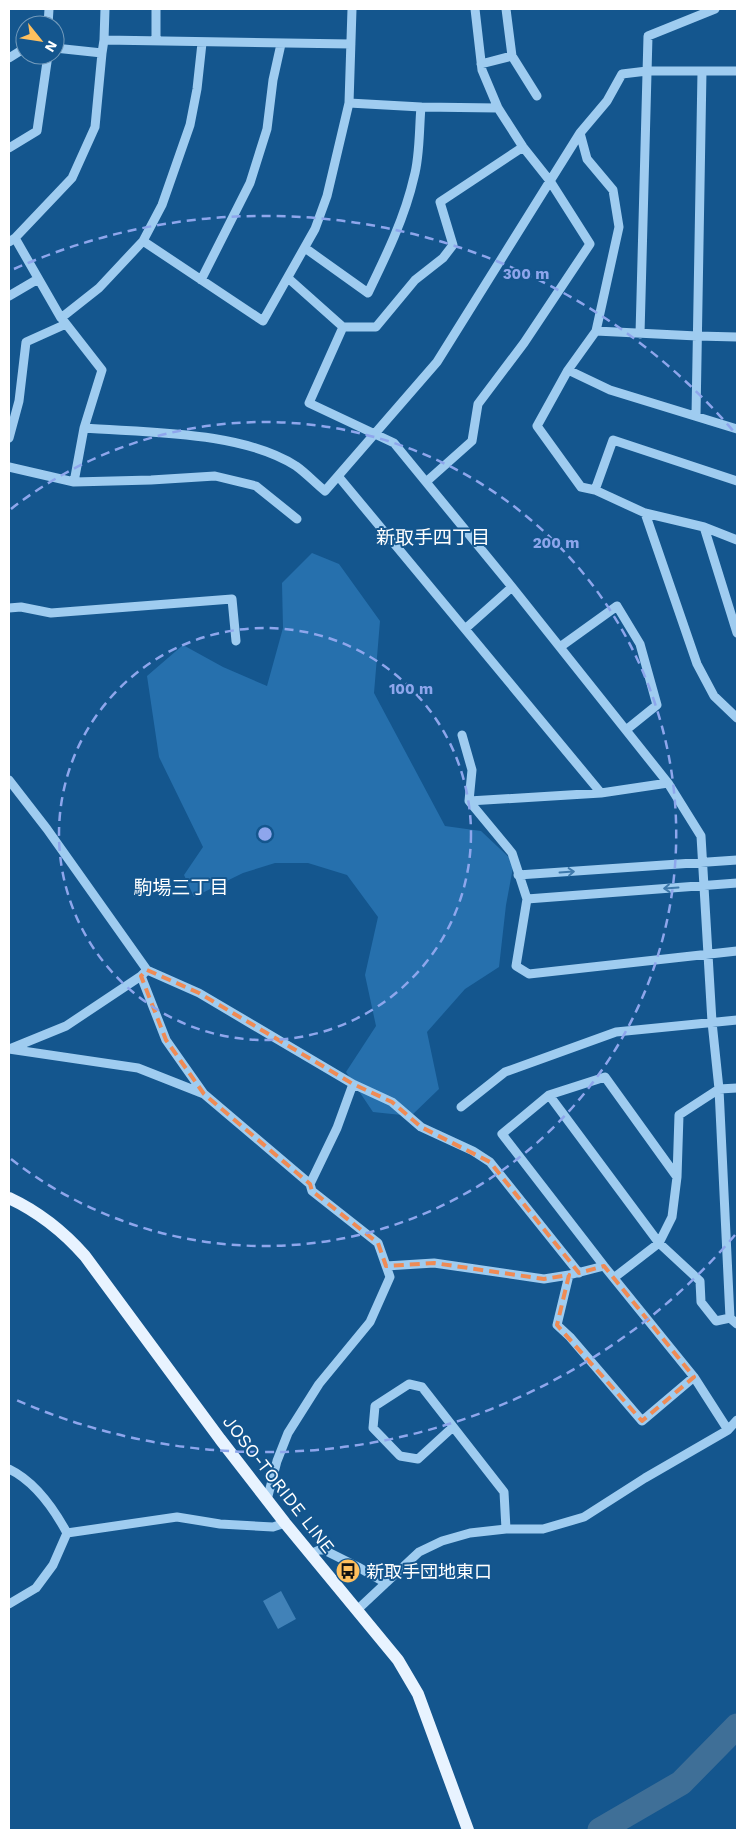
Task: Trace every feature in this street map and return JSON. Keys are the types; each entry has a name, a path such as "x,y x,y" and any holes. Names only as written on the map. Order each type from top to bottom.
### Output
{"main road":[{"name":"JOSO-TORIDE LINE","path":"9,1198 25,1205 49,1221 67,1235 85,1256 285,1523 398,1660 418,1694 468,1830"}],"street":[{"path":"74,482 84,428 102,370 64,321 12,240 72,178 95,127 104,40 105,9"},
{"path":"156,9 156,41"},
{"path":"143,240 263,321 315,229 327,196 349,103 352,9"},
{"path":"426,482 472,441 478,404 524,343 590,244 550,181 523,147 498,108 482,64 475,9"},
{"path":"506,9 512,56 537,96"},
{"path":"640,334 648,36 715,9"},
{"path":"104,40 352,44"},
{"path":"9,438 19,401 26,342 64,321 100,288 143,240 162,205 190,125 197,89 202,43"},
{"path":"201,280 250,183 267,128 280,44"},
{"path":"65,49 102,53"},
{"path":"482,64 512,56"},
{"path":"9,148 37,131 47,65"},
{"path":"84,428 206,436 262,450 296,466 325,491 437,362 580,133 607,101 622,74 647,70 737,71"},
{"path":"696,416 702,71"},
{"path":"349,103 421,107 498,108"},
{"path":"305,248 368,292 386,256 415,176 421,107"},
{"path":"580,133 587,159 613,190 619,227 596,331 568,370 537,426 580,487 595,490 645,513 704,527 737,540"},
{"path":"288,278 343,327 376,327 415,280 443,258 453,245 440,202 523,147"},
{"path":"9,296 38,279"},
{"path":"343,327 309,403 394,443 512,587 668,783 701,836 712,1022 734,1321 716,1321 701,1302 700,1281 658,1243 549,1095"},
{"path":"596,331 737,337"},
{"path":"568,370 610,390 737,429"},
{"path":"595,490 613,440 737,481"},
{"path":"9,467 74,482 216,476 256,486 297,519"},
{"path":"338,476 602,794"},
{"path":"645,513 697,664 714,696 737,718"},
{"path":"704,527 737,633"},
{"path":"465,629 512,587"},
{"path":"9,608 22,607 51,613 232,599 236,641"},
{"path":"560,647 617,606 640,644 658,705 626,730"},
{"path":"462,735 472,770 469,801 512,853 526,900 516,966 530,974 737,951"},
{"path":"9,780 47,829 144,973 166,1040 204,1094 310,1184 312,1191 378,1243 390,1277 370,1322 319,1384 288,1433 276,1461 268,1500"},
{"path":"469,801 602,794 668,783"},
{"path":"518,875 737,860"},
{"path":"526,900 737,883"},
{"path":"10,1049 66,1026 144,973"},
{"path":"144,973 199,993 353,1084 392,1102 422,1127 473,1151 490,1162 580,1273"},
{"path":"460,1108 505,1072 616,1032 737,1020"},
{"path":"10,1049 138,1068 204,1094"},
{"path":"677,1177 605,1077 549,1095 502,1134 604,1266 615,1277 694,1377 728,1430"},
{"path":"310,1184 337,1128 353,1084"},
{"path":"615,1277 658,1243 672,1217 677,1177 679,1115 718,1089 737,1088"},
{"path":"386,1266 434,1263 544,1278 569,1276 604,1266"},
{"path":"569,1276 557,1325 570,1337 642,1421 694,1377"},
{"path":"453,1427 418,1459 400,1456 373,1428 375,1406 409,1384 422,1387 504,1492 506,1528"},
{"path":"356,1610 419,1552 442,1541 470,1533 506,1528 543,1529 584,1517 645,1478 728,1430 737,1420"},
{"path":"9,1469 18,1473 29,1482 58,1517 67,1533"},
{"path":"67,1533 177,1517 220,1524 273,1527 285,1523"},
{"path":"9,1604 36,1588 53,1565 67,1533"},
{"path":"310,1554 324,1550 358,1566 386,1583"}],"highlighted area":[{"path":"147,970 199,993 353,1084 392,1102 421,1127 490,1162 579,1273 604,1266 694,1377 642,1421 557,1325 569,1275 544,1279 434,1263 386,1266 378,1243 312,1191 310,1184 204,1094 166,1040 141,976"}],"shaded area":[{"path":"312,553 339,564 380,621 374,693 445,826 481,831 514,862 506,905 499,967 465,989 427,1032 439,1089 411,1116 373,1112 346,1072 376,1026 365,975 378,917 347,875 308,863 275,863 243,873 194,897 184,875 203,847 159,757 147,676 183,645 223,667 267,686 283,628 282,583"}],"building":[{"path":"281,1591 296,1619 278,1629 263,1601"}],"waterway":[{"path":"600,1830 681,1783 737,1726"}],"place":[{"name":"新取手団地東口","path":"348,1571"}],"district":[{"name":"新取手四丁目","path":"433,537"},
{"name":"駒場三丁目","path":"181,887"}]}
